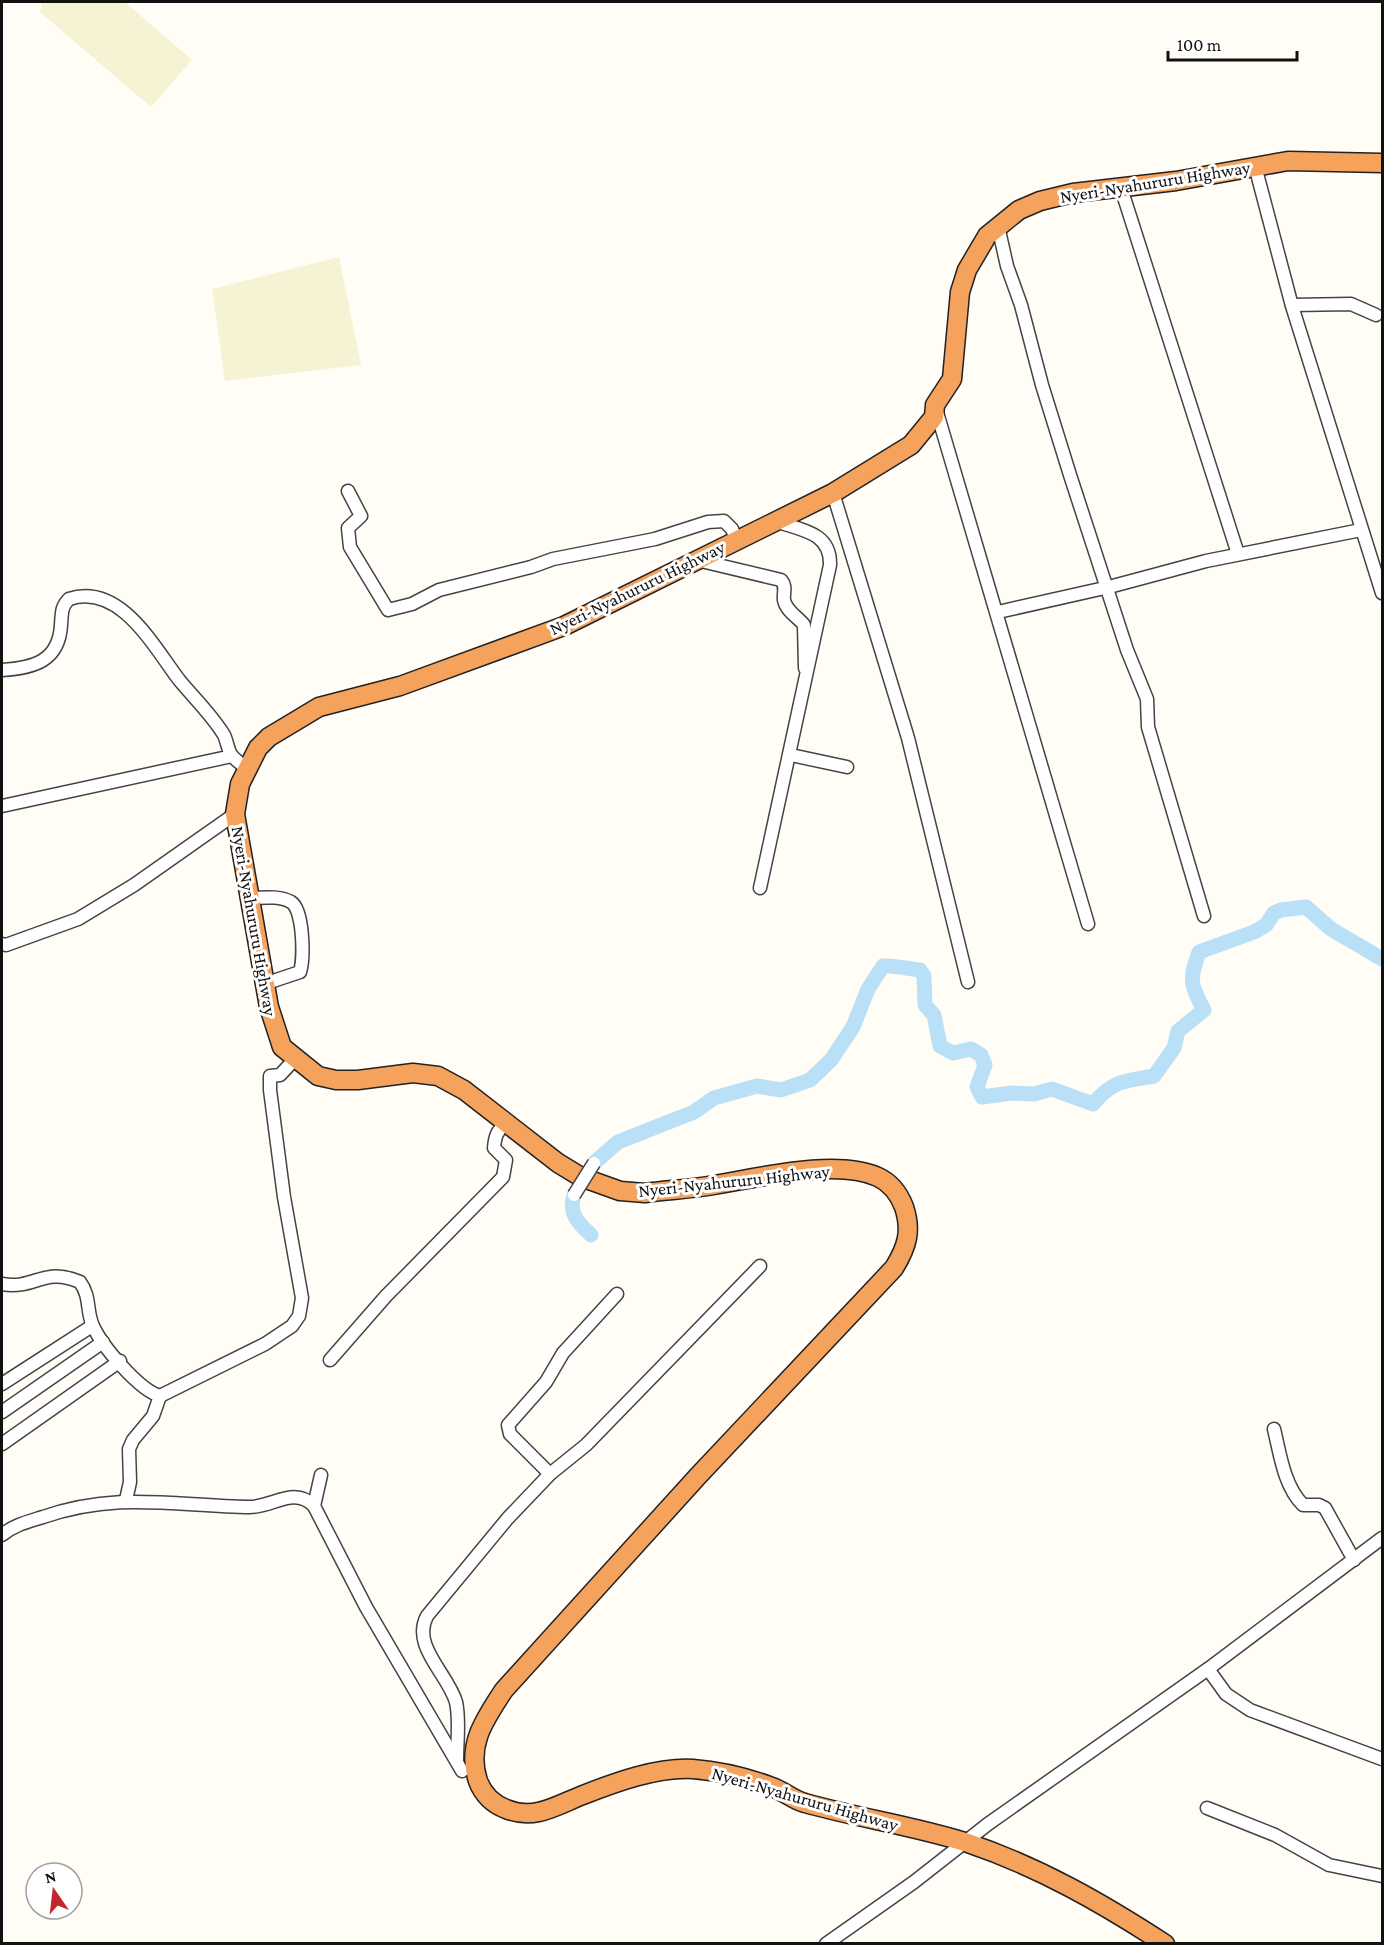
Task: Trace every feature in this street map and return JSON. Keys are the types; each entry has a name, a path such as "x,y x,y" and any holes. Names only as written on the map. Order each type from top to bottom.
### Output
{"highway":[{"name":"Nyeri-Nyahururu Highway","path":"1165,1944 1096,1899 1054,1877 967,1843 801,1802 773,1787 692,1769 639,1777 528,1815 505,1809 482,1791 474,1769 475,1744 482,1726 504,1690 779,1388 876,1289 904,1252 909,1234 908,1218 897,1192 889,1184 867,1174 818,1169 645,1193 620,1191 581,1177 558,1163 465,1090 438,1076 413,1073 358,1080 336,1080 318,1076 282,1047 273,1024 248,898 235,814 240,784 258,748 269,736 319,707 400,686 564,626 774,520 833,493 911,445 934,417 935,405 952,379 960,292 967,270 987,236 1020,210 1040,201 1073,193 1176,181 1255,166 1316,160 1383,163"}],"street":[{"path":"1255,166 1292,305 1383,594"},
{"path":"1121,188 1238,554"},
{"path":"998,226 1006,266 1021,305 1042,385 1109,587 1127,650 1147,699 1148,727 1204,916"},
{"path":"1292,305 1350,304 1376,315"},
{"path":"935,405 998,612 1088,924"},
{"path":"348,491 361,516 348,528 350,547 388,610 412,604 439,590 553,559 655,539 708,522 724,522 732,529 736,539"},
{"path":"833,493 908,738 968,982"},
{"path":"760,888 826,595 830,551 821,539 774,520"},
{"path":"998,612 1238,554 1361,530"},
{"path":"697,560 782,580 785,584 784,600 788,609 804,625 805,690"},
{"path":"2,670 29,666 54,651 60,639 62,607 69,599 87,596 100,600 130,617 153,641 179,679 225,737 232,756 246,768"},
{"path":"790,755 847,767"},
{"path":"2,806 232,756"},
{"path":"2,944 6,945 78,919 134,885 235,814"},
{"path":"248,898 268,898 290,902 297,908 303,958 300,972 264,984"},
{"path":"126,1500 130,1482 129,1449 133,1440 153,1416 160,1396 265,1344 292,1326 300,1316 302,1298 283,1187 270,1090 270,1076 280,1075 295,1059"},
{"path":"330,1360 386,1296 503,1177 506,1160 494,1148 498,1130 506,1123"},
{"path":"574,1195 594,1163"},
{"path":"2,1535 14,1525 69,1508 126,1500 252,1507 293,1496 306,1500 314,1506 366,1607 460,1765 456,1702 423,1638 422,1624 508,1518 550,1474 586,1445 760,1266"},
{"path":"2,1284 17,1287 55,1275 80,1282 88,1298 92,1326 103,1342 146,1390 160,1396"},
{"path":"550,1474 510,1434 508,1425 550,1376 562,1353 617,1294"},
{"path":"2,1384 92,1326"},
{"path":"2,1412 103,1342"},
{"path":"2,1444 120,1361"},
{"path":"1274,1429 1280,1457 1298,1499 1303,1505 1319,1505 1325,1508 1354,1560"},
{"path":"314,1506 321,1475"},
{"path":"826,1944 967,1843 988,1824 1209,1669 1383,1538"},
{"path":"1209,1669 1226,1694 1250,1710 1383,1759"},
{"path":"1207,1808 1275,1835 1329,1865 1383,1876"}],"shaded area":[{"path":"42,2 125,2 192,60 151,107 40,12"},
{"path":"339,257 361,365 225,381 212,289"}],"waterway":[{"path":"594,1163 618,1142 694,1112 714,1098 757,1086 781,1090 810,1080 831,1060 853,1027 868,989 883,966 920,970 924,976 925,1005 934,1015 940,1046 953,1053 971,1049 981,1055 985,1065 977,1087 982,1097 1012,1093 1034,1094 1052,1089 1093,1104 1113,1086 1154,1076 1174,1048 1178,1031 1204,1010 1192,982 1199,952 1254,932 1266,925 1274,913 1306,907 1331,929 1382,959"},
{"path":"574,1195 572,1207 575,1217 591,1235"}]}
